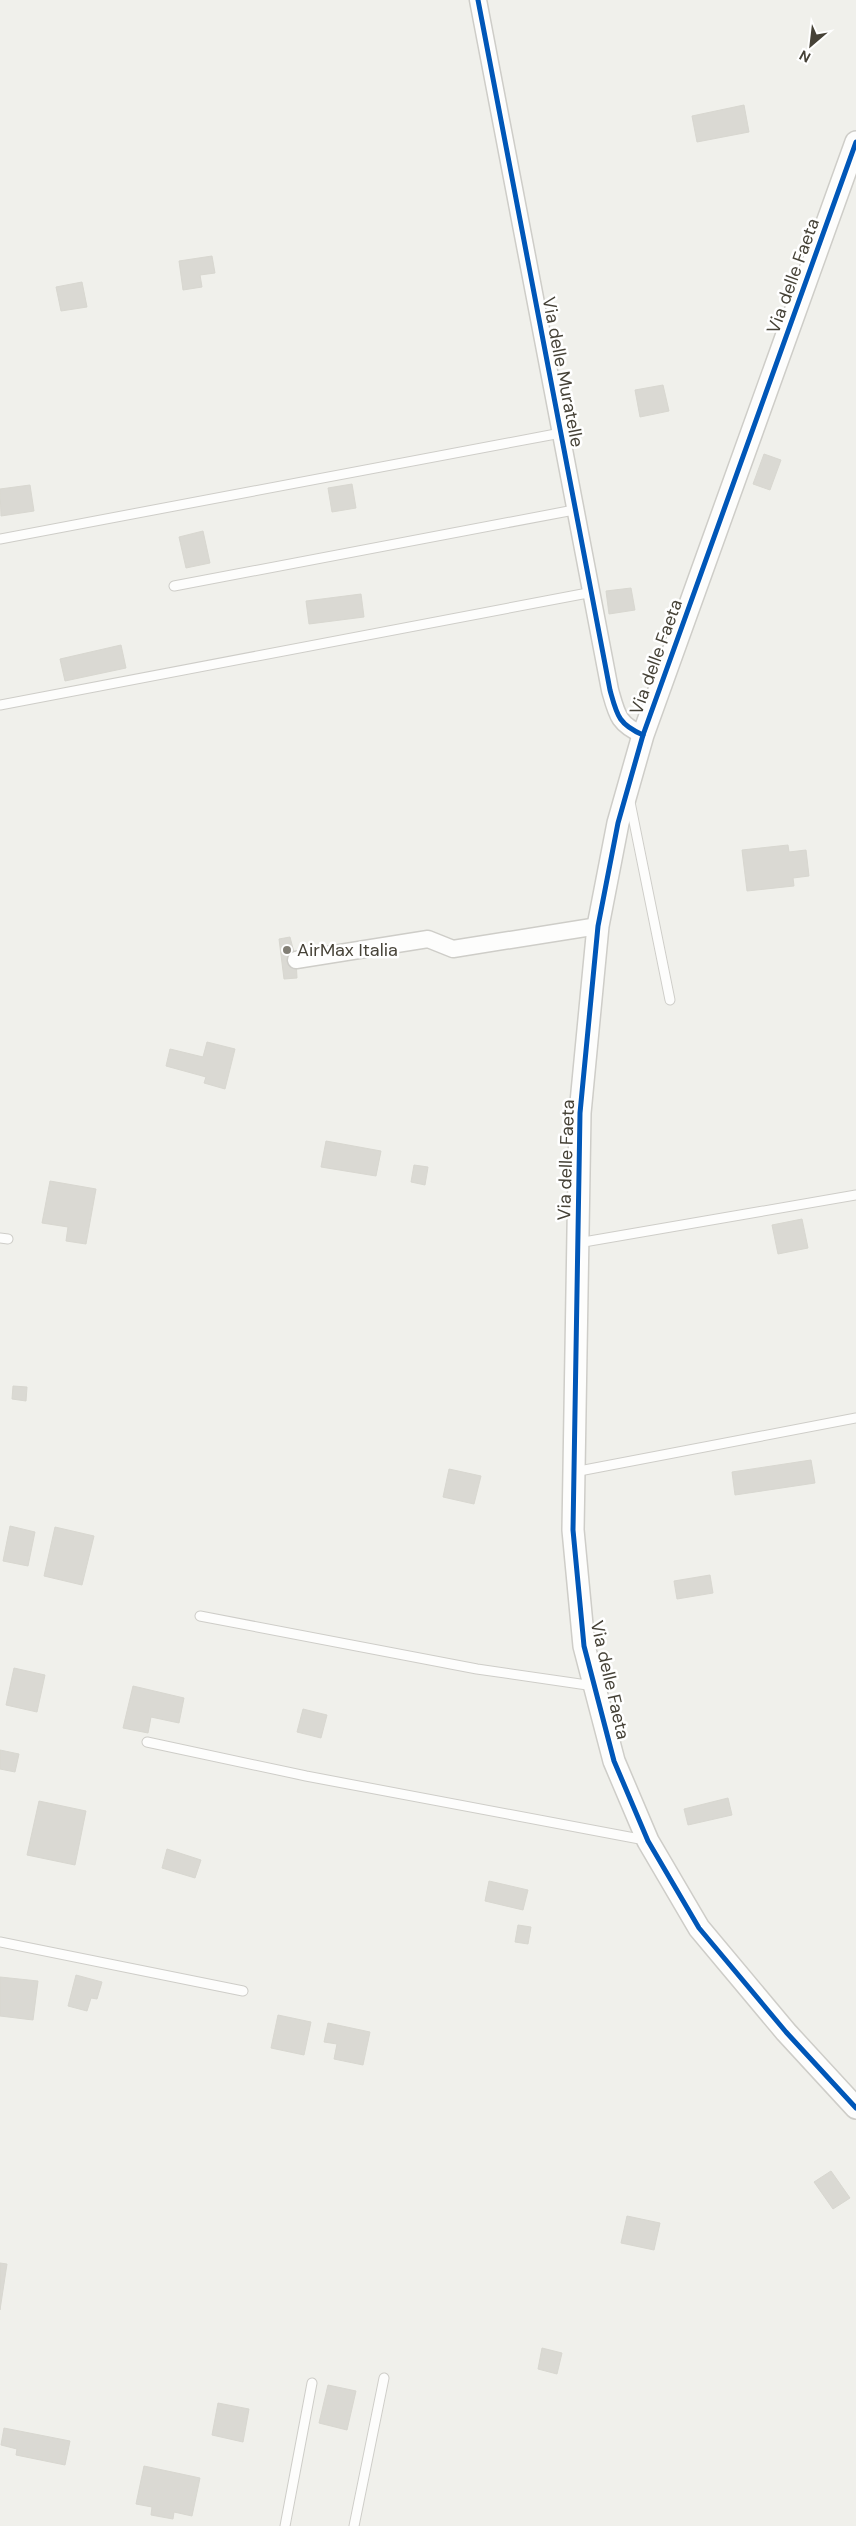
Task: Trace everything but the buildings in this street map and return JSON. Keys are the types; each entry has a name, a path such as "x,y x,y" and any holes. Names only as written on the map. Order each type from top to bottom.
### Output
{"street":[{"name":"Via delle Muratelle","path":"478,0 574,510 593,592 610,690 617,714 626,727 643,735"},
{"name":"Via delle Faeta","path":"856,142 643,735 618,823 598,926 580,1113 573,1530 584,1646 614,1761 648,1841 699,1928 786,2032 856,2108"},
{"path":"296,960 428,939 452,949 598,926"}],"lane":[{"path":"0,539 561,433"},
{"path":"174,586 574,510"},
{"path":"0,705 593,592"},
{"path":"627,790 670,1000"},
{"path":"578,1243 856,1195"},
{"path":"574,1472 856,1418"},
{"path":"200,1616 477,1669 594,1686"},
{"path":"147,1742 306,1776 648,1841"},
{"path":"0,1942 243,1991"},
{"path":"354,2526 384,2378"},
{"path":"284,2526 312,2383"}],"cycle path":[{"path":"478,0 610,690 617,712 623,723 643,735"},
{"path":"856,142 643,735 618,823 598,926 580,1113 573,1530 584,1646 614,1761 648,1841 699,1928 786,2032 856,2108"}],"place":[{"name":"AirMax Italia","path":"287,950"}]}
